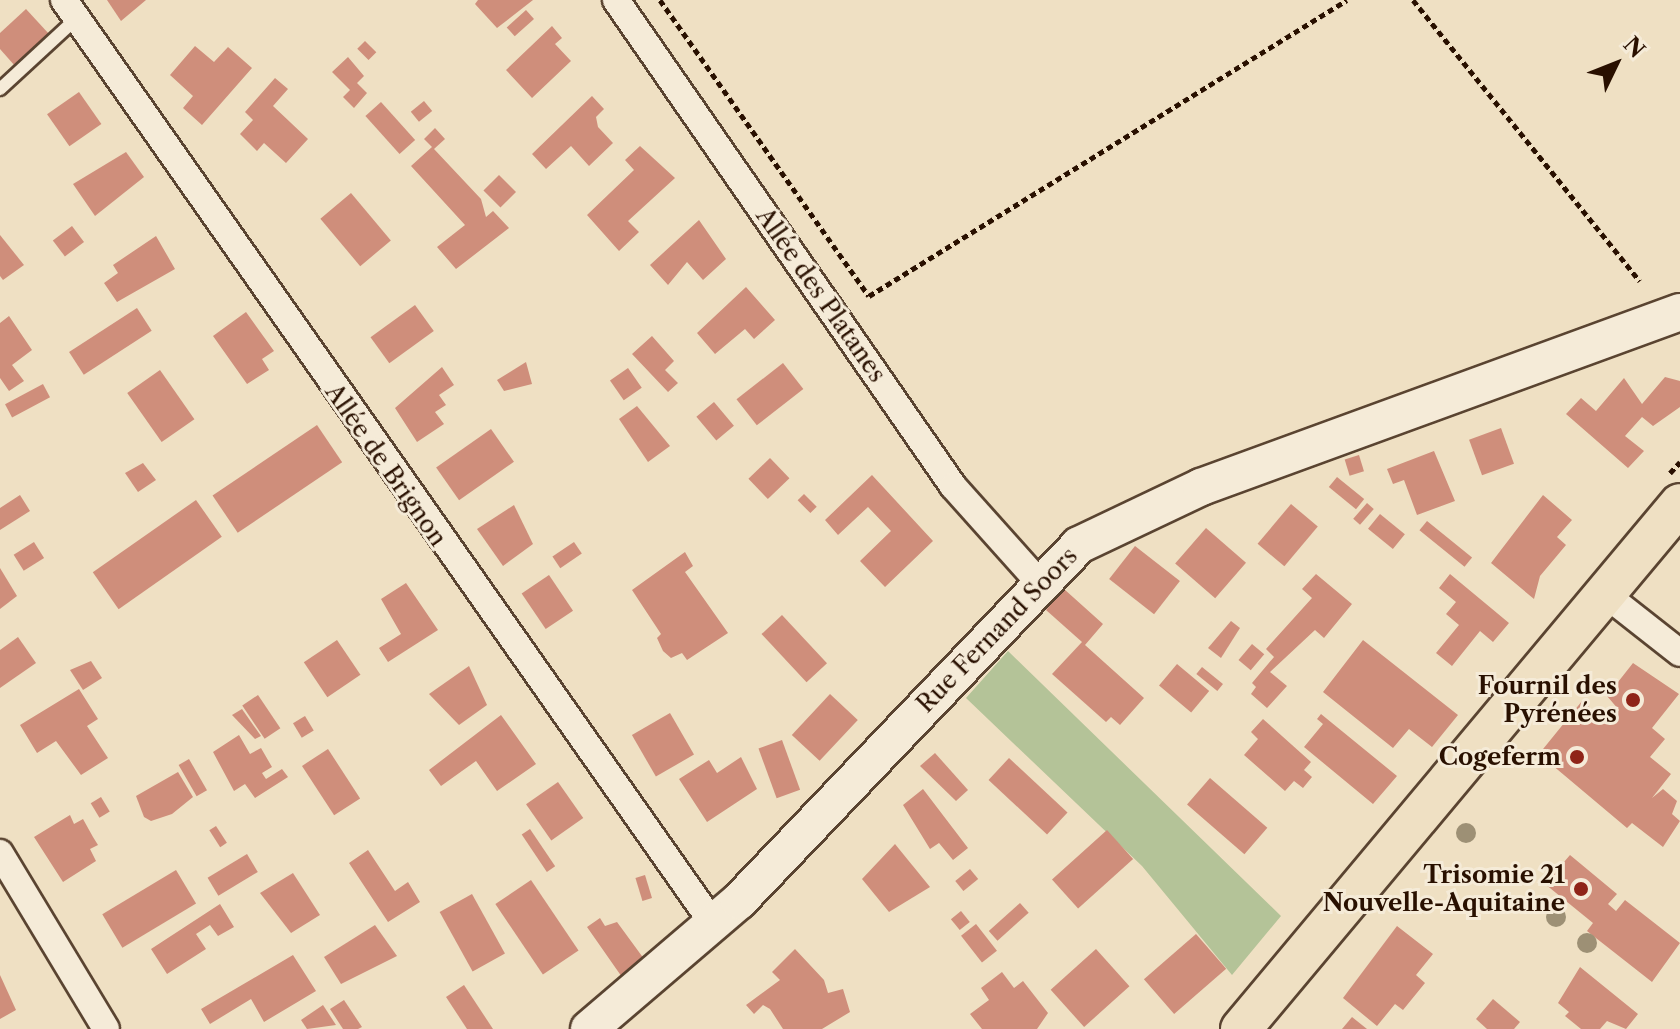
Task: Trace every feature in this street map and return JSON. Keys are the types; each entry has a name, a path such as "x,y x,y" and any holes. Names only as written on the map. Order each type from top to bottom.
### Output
{"main road":[{"path":"1241,1029 1680,504"}],"street":[{"name":"Allée des Platanes","path":"616,0 953,486 1038,581"},
{"name":"Allée de Brignon","path":"70,9 714,925"},
{"name":"Rue Fernand Soors","path":"589,1029 714,925 1038,581 1079,545 1158,503 1680,312"},
{"path":"1605,594 1680,653"},
{"path":"0,853 106,1029"}],"lane":[{"path":"0,89 70,9"}],"path":[{"path":"660,0 869,296 1347,0"},
{"path":"1413,0 1640,281"}],"green space":[{"path":"1008,651 1281,916 1232,975 1142,866 966,698"}],"building":[{"path":"107,0 146,0 121,21"},
{"path":"478,0 533,0 497,28 475,4"},
{"path":"26,9 49,34 15,66 0,49 0,33"},
{"path":"526,10 534,19 515,36 507,27"},
{"path":"552,26 562,38 555,44 571,61 532,98 506,70"},
{"path":"365,41 376,52 369,60 357,49"},
{"path":"195,46 214,62 228,47 252,68 202,125 183,108 193,96 170,75"},
{"path":"348,57 364,76 357,83 367,93 354,108 343,97 350,90 332,72"},
{"path":"275,78 288,89 273,106 308,139 286,163 264,143 257,151 240,134 253,120 245,112"},
{"path":"79,92 101,124 69,146 47,114"},
{"path":"592,96 604,109 596,117 598,127 613,143 589,166 571,146 546,169 532,154"},
{"path":"424,101 432,111 419,122 411,112"},
{"path":"381,102 415,140 400,154 365,116"},
{"path":"435,128 445,139 434,149 481,199 486,217 493,211 509,228 456,269 437,247 465,225 411,166 432,147 424,139"},
{"path":"640,146 675,178 628,221 639,232 619,251 587,215 634,170 625,160"},
{"path":"126,152 144,177 95,216 73,184"},
{"path":"499,175 516,192 500,208 483,191"},
{"path":"351,193 391,240 360,266 320,219"},
{"path":"699,220 726,259 703,280 687,262 668,285 650,265"},
{"path":"72,226 84,242 65,256 53,240"},
{"path":"0,235 24,265 3,280 0,276"},
{"path":"156,236 175,269 117,302 104,283 118,273 113,265"},
{"path":"746,287 775,320 754,339 745,329 715,354 697,333"},
{"path":"415,305 434,331 389,363 371,337"},
{"path":"137,308 152,331 84,375 69,352"},
{"path":"246,312 274,351 262,359 269,370 247,384 213,336"},
{"path":"9,316 32,350 12,365 24,381 9,391 0,378 0,323"},
{"path":"652,336 674,361 665,370 678,383 668,392 632,354"},
{"path":"526,362 532,384 504,391 497,380"},
{"path":"783,363 803,389 757,425 737,399"},
{"path":"442,367 454,385 439,395 446,405 435,412 444,424 417,442 395,408"},
{"path":"628,368 642,388 624,400 610,381"},
{"path":"160,370 194,419 162,442 127,393"},
{"path":"1665,377 1680,381 1680,407 1653,426 1642,417 1625,436 1644,451 1628,468 1566,414 1581,398 1596,411 1624,378 1642,404"},
{"path":"43,384 50,397 12,417 5,404"},
{"path":"714,402 734,426 716,441 696,417"},
{"path":"637,406 670,446 648,462 619,419"},
{"path":"317,425 342,462 238,533 213,495"},
{"path":"1501,428 1514,464 1482,475 1469,440"},
{"path":"491,429 514,462 459,500 436,467"},
{"path":"1434,451 1455,501 1417,515 1404,480 1393,484 1387,469"},
{"path":"1359,455 1364,471 1350,476 1345,459"},
{"path":"770,458 789,478 768,499 748,479"},
{"path":"143,463 156,480 138,492 125,473"},
{"path":"872,475 933,541 885,587 860,561 891,531 868,507 838,535 825,520"},
{"path":"1337,477 1364,499 1356,509 1329,487"},
{"path":"804,494 817,507 810,513 798,500"},
{"path":"20,495 30,511 0,530 0,508"},
{"path":"1543,495 1572,520 1557,537 1566,545 1540,576 1534,599 1491,563"},
{"path":"196,500 222,537 119,609 93,572"},
{"path":"1367,503 1374,509 1360,525 1353,519"},
{"path":"1291,504 1318,526 1284,566 1258,544"},
{"path":"514,505 533,544 503,566 477,529"},
{"path":"1380,514 1405,534 1393,549 1368,529"},
{"path":"1427,521 1472,558 1465,567 1419,530"},
{"path":"1206,528 1246,563 1215,598 1175,563"},
{"path":"34,542 44,558 24,571 14,555"},
{"path":"574,542 582,554 560,568 552,557"},
{"path":"1135,546 1180,581 1154,614 1109,579"},
{"path":"685,552 693,566 685,572 728,633 687,660 682,653 671,658 663,651 657,638 661,634 632,590"},
{"path":"0,568 17,596 0,609"},
{"path":"1316,574 1352,604 1324,638 1315,630 1270,672 1287,686 1267,708 1251,694 1256,687 1252,683 1274,657 1266,649 1312,598 1302,589"},
{"path":"1450,574 1509,623 1493,642 1480,631 1452,666 1436,653 1459,625 1446,614 1456,602 1439,588"},
{"path":"549,575 573,611 546,629 522,593"},
{"path":"406,583 438,630 388,662 379,648 401,634 381,599"},
{"path":"1064,589 1103,624 1085,645 1144,698 1120,725 1111,717 1106,722 1052,674 1082,642 1046,610"},
{"path":"782,615 827,663 807,682 762,634"},
{"path":"1231,621 1240,628 1221,658 1208,648"},
{"path":"18,637 36,663 0,688 0,650"},
{"path":"337,640 360,675 327,697 304,662"},
{"path":"1363,640 1458,715 1432,747 1409,729 1393,748 1323,692"},
{"path":"1252,644 1264,654 1251,670 1239,660"},
{"path":"91,661 102,678 83,690 70,670"},
{"path":"1633,663 1679,694 1652,728 1665,739 1650,757 1671,774 1652,798 1663,789 1677,801 1672,814 1680,821 1663,847 1632,823 1627,828 1539,754 1582,701 1609,724 1619,710 1607,696"},
{"path":"1177,664 1209,691 1191,712 1159,685"},
{"path":"469,666 487,705 459,725 429,694"},
{"path":"1202,667 1223,684 1217,691 1196,674"},
{"path":"79,689 98,719 87,726 108,758 81,775 56,741 37,753 20,725"},
{"path":"830,694 858,720 820,761 792,735"},
{"path":"258,695 280,728 265,739 242,706"},
{"path":"242,709 261,736 255,739 232,715"},
{"path":"670,713 694,755 656,777 632,735"},
{"path":"1321,714 1397,776 1373,804 1304,747 1323,724 1317,719"},
{"path":"501,715 536,764 497,791 476,761 441,786 429,770"},
{"path":"305,716 314,731 302,738 293,723"},
{"path":"1263,719 1311,762 1304,770 1312,777 1303,788 1294,781 1285,791 1244,755 1258,739 1251,732"},
{"path":"239,735 250,754 261,748 272,767 262,773 266,779 282,769 288,777 255,798 245,784 234,791 213,752"},
{"path":"782,740 800,790 777,798 759,749"},
{"path":"328,749 360,798 334,815 302,766"},
{"path":"935,753 968,790 956,801 920,766"},
{"path":"741,757 757,789 707,822 679,779 709,760 717,773"},
{"path":"1009,758 1068,813 1047,835 989,780"},
{"path":"189,759 207,790 197,796 179,765"},
{"path":"178,772 193,797 172,814 151,821 144,817 136,796"},
{"path":"1210,778 1267,828 1244,854 1187,804"},
{"path":"558,782 583,818 551,840 526,804"},
{"path":"923,789 968,848 953,860 939,843 930,849 903,805"},
{"path":"101,797 110,812 99,818 91,803"},
{"path":"70,815 74,824 83,819 98,845 90,849 96,861 63,882 34,837"},
{"path":"216,826 227,843 220,847 209,830"},
{"path":"530,829 555,866 547,872 522,835"},
{"path":"1107,830 1133,859 1078,908 1052,880"},
{"path":"895,844 930,887 889,912 862,879"},
{"path":"368,850 395,891 408,882 420,902 388,922 349,863"},
{"path":"247,854 258,872 218,896 208,878"},
{"path":"1570,855 1617,894 1608,904 1616,911 1625,900 1680,943 1652,982 1587,931 1593,923 1545,884"},
{"path":"970,869 978,879 963,891 955,881"},
{"path":"176,870 196,903 122,948 102,914"},
{"path":"293,873 320,915 291,933 260,893"},
{"path":"645,875 652,898 642,901 635,878"},
{"path":"531,880 579,950 543,975 495,904"},
{"path":"472,894 505,953 473,971 440,912"},
{"path":"1020,903 1029,913 997,941 989,931"},
{"path":"220,904 234,927 218,936 210,925 196,934 206,949 167,974 151,949"},
{"path":"961,911 970,922 960,930 951,919"},
{"path":"600,918 605,926 617,922 647,963 624,980 587,927"},
{"path":"976,924 997,951 982,962 961,936"},
{"path":"375,925 397,956 341,984 324,957"},
{"path":"1397,926 1433,954 1416,975 1425,983 1403,1010 1395,1004 1377,1026 1343,998"},
{"path":"1196,934 1226,969 1174,1014 1144,979"},
{"path":"795,949 824,980 828,993 843,989 850,1012 822,1029 783,1029 770,1009 763,1005 754,1014 746,1005 780,980 772,972"},
{"path":"1096,949 1129,986 1084,1027 1051,990"},
{"path":"293,955 316,991 264,1022 251,999 210,1024 201,1009"},
{"path":"1580,967 1638,1014 1626,1029 1607,1021 1600,1029 1581,1029 1565,1016 1569,1012 1558,1003"},
{"path":"1002,972 1014,988 1023,981 1048,1013 1037,1029 982,1029 970,1014 989,1000 981,988"},
{"path":"0,975 16,1010 0,1019"},
{"path":"464,985 493,1029 467,1029 446,997"},
{"path":"1493,999 1520,1022 1514,1029 1487,1029 1476,1019"},
{"path":"344,1000 362,1027 343,1029 330,1009"},
{"path":"323,1005 336,1025 307,1029 301,1020"},
{"path":"1352,1017 1367,1029 1342,1029"}],"place":[{"name":"Fournil des Pyrénées","path":"1633,700"},
{"name":"Cogeferm","path":"1577,757"},
{"name":"Trisomie 21 Nouvelle-Aquitaine","path":"1581,889"}]}
